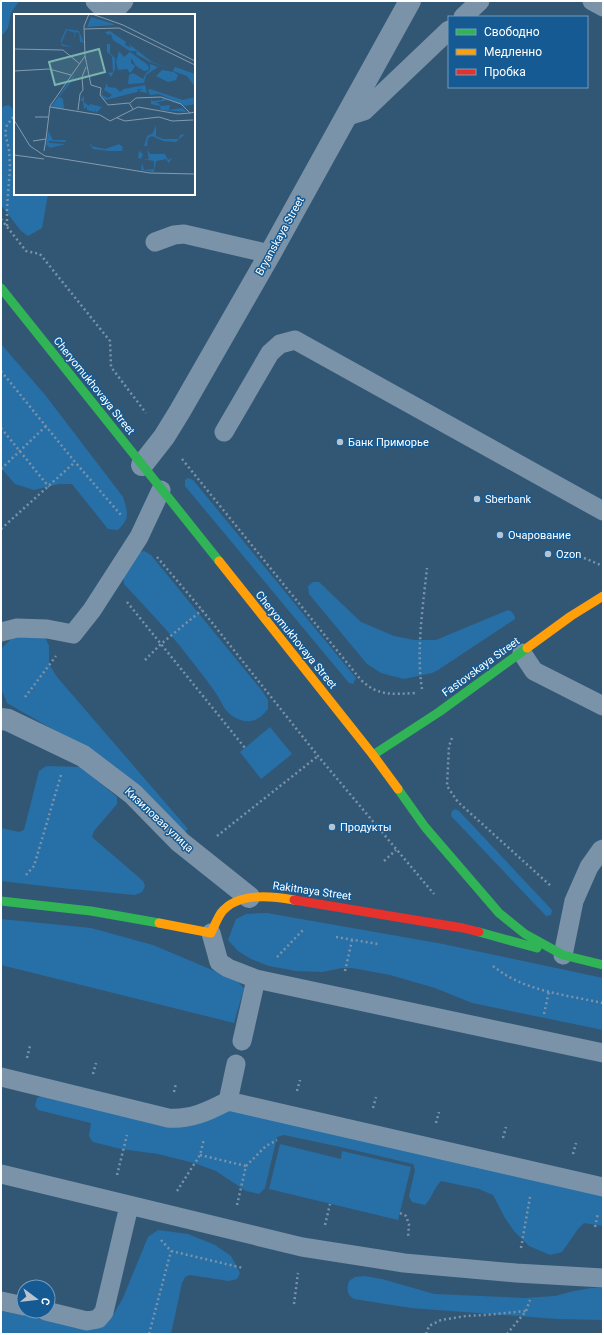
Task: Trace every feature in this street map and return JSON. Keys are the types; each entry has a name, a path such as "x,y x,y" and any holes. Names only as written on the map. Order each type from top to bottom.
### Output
{"main road":[{"name":"Cheryomukhovaya Street","path":"1,288 372,756 425,827 499,913 525,934 563,955 603,965"},
{"name":"Fastovskaya Street","path":"372,756 439,712 571,616 603,596"},
{"name":"Rakitnaya Street","path":"211,933 221,913 231,904 249,897 284,898 463,928 563,955"},
{"path":"1,901 91,911 211,933"}],"street":[{"name":"Bryanskaya Street","path":"142,465 164,437 180,412 270,254 410,1"},
{"name":"Кизиловая улица","path":"5,719 82,756 133,794 180,842 249,897"}],"lane":[{"path":"95,1 109,14"},
{"path":"111,14 124,1"},
{"path":"464,16 480,1"},
{"path":"592,1 603,8"},
{"path":"345,117 364,111 448,31"},
{"path":"155,242 174,235 184,234 270,254"},
{"path":"224,432 270,353 280,344 295,340 603,511"},
{"path":"1,632 17,628 47,629 73,634 110,582 139,537 161,490"},
{"path":"522,653 534,670 603,706"},
{"path":"563,955 574,901 589,867 603,849"},
{"path":"211,933 219,962 228,968 256,979 603,1053"},
{"path":"242,1041 256,979"},
{"path":"228,1101 236,1064"},
{"path":"1,1077 168,1118 180,1119 195,1116 228,1101 603,1187"},
{"path":"1,1174 302,1247 404,1263 516,1273 603,1278"},
{"path":"56,1313 87,1320 98,1319 104,1312 129,1206"},
{"path":"1,1301 16,1304"}],"path":[{"path":"7,226 10,168 9,149 5,133 7,125 14,116"},
{"path":"1,219 26,251 40,254 110,341 111,367 164,437 356,674 369,687 387,694 423,693 420,676 427,568"},
{"path":"1,371 75,462 202,610 318,756 463,928"},
{"path":"1,469 46,426"},
{"path":"1,428 49,487"},
{"path":"1,529 75,462"},
{"path":"584,558 603,566"},
{"path":"110,582 245,748"},
{"path":"145,660 161,644 202,610"},
{"path":"5,719 73,634"},
{"path":"454,731 449,746 447,786 458,802 546,883 574,901"},
{"path":"24,878 34,866 68,749"},
{"path":"195,854 318,756"},
{"path":"384,861 396,850"},
{"path":"256,979 304,930"},
{"path":"344,978 352,940"},
{"path":"489,963 499,971 530,986 603,1003"},
{"path":"232,1229 246,1166 266,1146 281,1139"},
{"path":"111,1200 124,1145"},
{"path":"166,1215 185,1176 200,1155 246,1166"},
{"path":"516,1273 535,1171"},
{"path":"294,1304 302,1247"},
{"path":"149,1334 170,1251"},
{"path":"507,1334 526,1311 532,1294 535,1274"},
{"path":"426,1334 429,1326 441,1320 466,1316 486,1316 526,1311"}],"shaded area":[{"path":"1,1 19,1 11,13 8,28 1,37"},
{"path":"9,105 14,110 14,195 48,195 42,228 28,236 21,231 1,205 1,109 4,106"},
{"path":"1,344 46,396 123,497 127,515 125,522 118,530 108,529 72,484 59,484 34,490 15,484 1,468"},
{"path":"188,478 193,480 356,678 353,684 349,683 185,486 185,480"},
{"path":"144,551 151,555 263,692 268,700 268,709 257,719 244,721 228,713 208,682 180,646 124,584 123,574 135,553"},
{"path":"313,582 319,582 361,622 394,636 414,640 436,640 508,610 512,612 515,619 438,670 432,673 404,679 381,673 367,664 309,594 308,586"},
{"path":"18,632 43,632 49,646 49,664 57,677 188,829 184,833 80,745 7,703 1,688 1,649"},
{"path":"270,727 292,754 261,779 240,752"},
{"path":"46,766 81,767 117,797 117,804 94,831 92,837 143,881 145,886 142,892 135,895 1,881 1,828 19,832 24,830 39,771"},
{"path":"455,809 459,811 552,910 551,915 546,916 452,817 452,811"},
{"path":"267,913 443,944 603,978 603,1030 472,1003 435,988 390,975 352,968 342,968 322,972 296,971 269,966 251,959 238,951 228,940 236,919 246,914"},
{"path":"1,919 91,928 153,945 236,980 244,988 234,1023 1,965"},
{"path":"42,1095 165,1125 230,1109 549,1181 603,1196 603,1226 584,1223 562,1252 550,1255 529,1246 514,1231 505,1218 493,1195 479,1189 441,1181 425,1205 412,1202 409,1196 415,1170 413,1164 284,1135 277,1137 265,1188 259,1194 246,1191 216,1171 194,1163 158,1154 121,1149 93,1142 89,1136 91,1123 38,1110 35,1106 37,1098"},
{"path":"280,1144 341,1159 342,1151 411,1167 398,1220 269,1189"},
{"path":"158,1230 188,1234 215,1245 231,1256 240,1273 237,1279 229,1281 190,1275 185,1277 182,1283 171,1334 1,1334 1,1311 16,1314 16,1319 41,1319 91,1329 102,1326 113,1315 123,1298 148,1237"},
{"path":"364,1276 382,1279 434,1294 525,1298 555,1296 591,1288 603,1288 603,1320 557,1319 411,1308 354,1299 348,1291 349,1281 355,1277"}],"traffic: fast":[{"path":"1,288 219,561"},
{"path":"373,755 439,712 527,648"},
{"path":"398,789 425,827 499,913 525,934 563,955 603,965"},
{"path":"1,901 91,911 159,923"},
{"path":"479,932 537,948"}],"traffic: slow":[{"path":"219,561 373,755 398,789"},
{"path":"527,648 571,616 603,596"},
{"path":"159,923 211,933 221,913 228,906 236,902 255,897 275,897 294,900"}],"traffic: jam":[{"path":"294,900 463,928 479,932"}],"place":[{"name":"Банк Приморье","path":"340,442"},
{"name":"Sberbank","path":"477,499"},
{"name":"Очарование","path":"500,535"},
{"name":"Ozon","path":"548,554"},
{"name":"Продукты","path":"332,827"}]}
